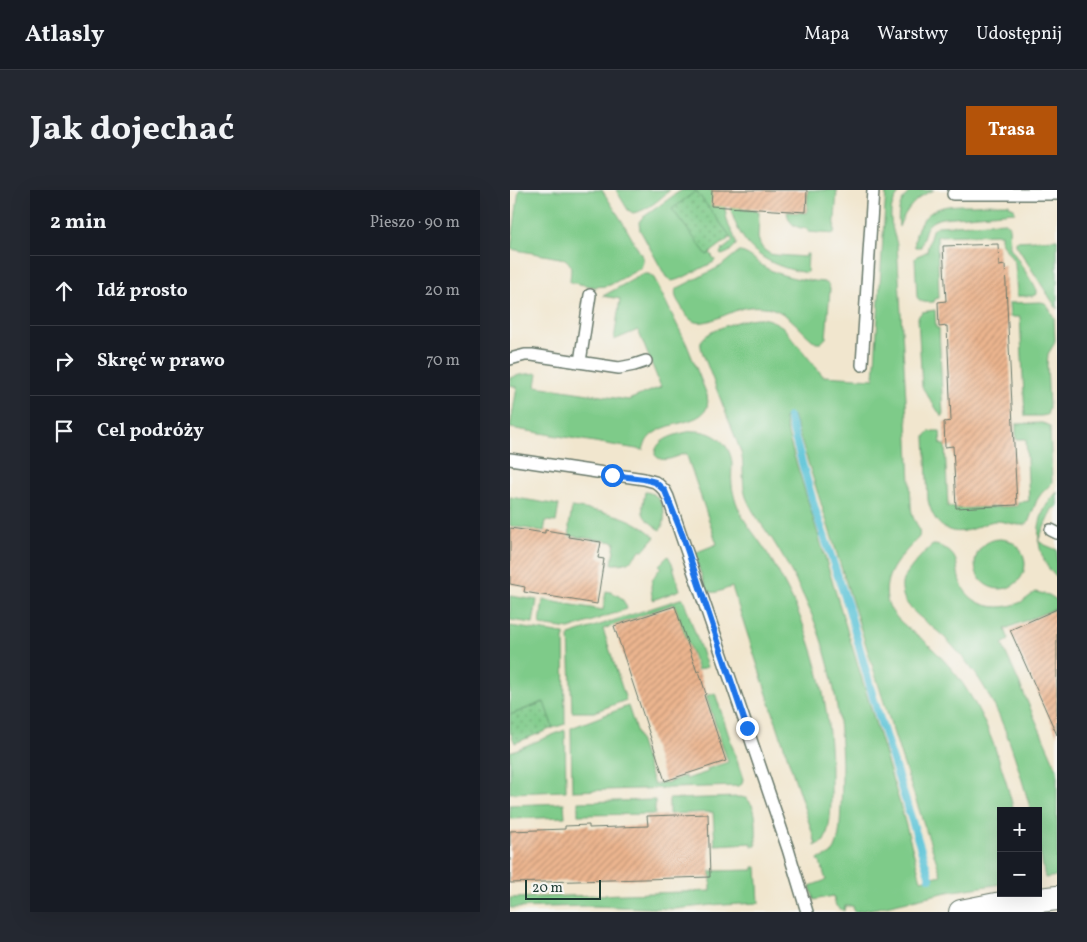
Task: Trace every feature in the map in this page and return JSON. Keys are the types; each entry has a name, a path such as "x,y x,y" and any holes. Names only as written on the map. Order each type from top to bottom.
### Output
{"street":[{"path":"961,912 996,905 1057,898"}],"lane":[{"path":"862,365 873,190"},
{"path":"953,194 1057,194"},
{"path":"580,362 590,295"},
{"path":"510,359 532,355 619,368 646,361"},
{"path":"510,459 644,479 655,482 665,491 682,534 788,849 807,912"}],"green space":[{"path":"519,190 602,190 643,258 641,268 610,285 594,287 570,282 571,266 565,259 511,249"},
{"path":"616,190 670,190 658,201 633,213 628,210"},
{"path":"683,190 720,190 727,221 735,237 736,245 729,252 720,254 733,241 696,192 707,255 710,253 715,260 680,279 672,281 666,277 640,230 639,222"},
{"path":"741,190 741,209 759,211 758,238 763,249 770,254 776,255 806,257 806,254 808,254 807,273 792,270 767,260 756,253 748,244 734,221 730,206"},
{"path":"808,190 837,190 834,234 808,232 808,229 797,227 789,220 787,212 807,213"},
{"path":"886,190 902,190 893,203 891,223 897,244 911,507 913,517 919,529 919,537 901,557 891,572 886,589 887,599 897,618 927,643 955,673 977,708 992,741 1013,807 997,807 997,885 947,892 854,912 853,906 845,906 844,911 836,906 833,896 814,900 810,886 826,880 818,859 832,853 839,837 842,777 841,748 834,692 820,637 810,611 782,555 754,513 746,497 741,452 703,354 701,342 710,333 736,322 758,318 765,319 783,327 823,376 874,379","holes":["793,415 902,759 941,875 921,880 784,417"]},
{"path":"913,190 934,190 912,204 899,227 898,216 900,206 908,193"},
{"path":"696,191 731,237 707,255 672,209"},
{"path":"1009,204 1009,206 1014,208 1015,212 942,218 931,222 926,228 921,247 915,247 918,228 928,214 935,210 956,205"},
{"path":"1005,222 1009,225 1010,247 1037,290 1037,294 1017,296 1015,263 1001,242 1001,234 937,236 939,298 935,299 934,302 920,301 917,297 915,258 927,251 932,230 938,226"},
{"path":"1057,239 1057,309 1016,245 1016,241"},
{"path":"738,252 745,253 766,268 780,274 828,284 830,289 826,338 821,343 816,343 785,315 771,308 744,308 703,322 693,321 687,317 676,298 676,289 721,266"},
{"path":"643,274 649,274 654,278 687,345 707,395 707,407 702,414 657,431 648,439 643,450 510,428 517,387 510,385 510,378 524,374 538,373 536,386 628,400 661,387 638,330 614,340 620,299 603,296"},
{"path":"1041,302 1048,306 1054,318 1055,340 1048,354 1047,365 1049,408 1047,415 1025,416 1020,317 1010,317 1009,303"},
{"path":"935,310 936,328 939,328 943,416 941,416 922,387 918,317 922,312"},
{"path":"1042,423 1050,427 1052,483 1037,500 1028,523 1017,525 994,521 972,529 955,532 948,530 938,522 933,516 928,500 925,437 928,433 940,431 941,445 945,445 948,507 954,507 954,509 1018,506 1018,502 1029,501 1026,439 1016,439 1016,424"},
{"path":"692,431 713,435 724,443 728,449 732,463 735,500 746,522 768,554 795,604 813,653 825,703 831,755 830,812 827,835 824,841 815,846 816,844 732,587 709,592 695,558 697,552 717,544 686,453 666,460 655,455 656,449 663,441 674,435"},
{"path":"645,492 657,497 664,511 664,521 660,530 645,518 643,506"},
{"path":"1057,492 1057,507 1052,509 1039,539 1041,517 1046,506"},
{"path":"510,497 559,505 556,522 546,521 544,531 510,526"},
{"path":"572,507 616,515 635,523 655,537 643,551 641,549 629,561 612,564 615,542 570,536 569,526"},
{"path":"1000,539 1009,541 1020,550 1025,564 1023,573 1014,584 1000,589 991,587 980,578 975,564 977,555 986,544"},
{"path":"1039,542 1057,550 1057,578 1045,563"},
{"path":"933,545 938,545 949,551 955,558 963,587 974,600 982,604 998,607 1016,604 1036,592 1049,595 1057,600 1057,608 1005,629 1009,640 1002,644 1057,769 1057,876 1045,878 1042,862 1042,807 1030,807 1009,739 994,705 975,673 957,651 905,601 902,589 903,580 912,566"},
{"path":"668,556 680,590 653,600 652,582 661,567 659,565"},
{"path":"606,591 620,597 627,609 569,629 540,625 543,600 603,610"},
{"path":"510,596 537,600 533,623 510,620"},
{"path":"683,598 707,667 698,670 674,604 603,629 626,700 594,712 572,712 569,635"},
{"path":"510,626 564,634 565,724 553,728 543,702 510,715"},
{"path":"715,693 743,779 742,784 739,786 572,791 571,728 628,706 654,785 685,776 686,779 708,772 707,769 728,762 706,696"},
{"path":"544,702 553,728 515,743 510,732 510,715"},
{"path":"565,730 566,791 510,793 510,752"},
{"path":"741,797 748,800 754,810 756,846 752,846 752,843 715,845 713,812 669,814 669,799"},
{"path":"655,800 655,814 578,815 578,802"},
{"path":"564,803 565,817 510,819 510,805"},
{"path":"753,867 757,867 759,903 722,904 675,909 591,906 510,908 510,898 711,891 711,871 753,870"}],"building":[{"path":"712,190 807,190 806,212 711,206"},
{"path":"998,244 999,266 1005,265 1017,505 956,508 953,446 945,447 944,422 951,421 947,326 939,327 938,302 946,301 943,246"},
{"path":"510,528 545,533 545,530 569,534 568,537 601,542 598,558 604,559 597,604 524,592 525,587 510,584"},
{"path":"675,606 697,672 699,671 706,694 704,695 726,761 665,781 614,626"},
{"path":"1057,609 1057,735 1010,630"},
{"path":"708,814 710,877 510,883 510,831 565,829 565,826 589,825 589,828 648,826 647,816"}],"waterway":[{"path":"789,417 816,512 848,606 873,697 930,878"}],"route":[{"path":"612,475 655,482 665,491 682,534 747,728"}]}
